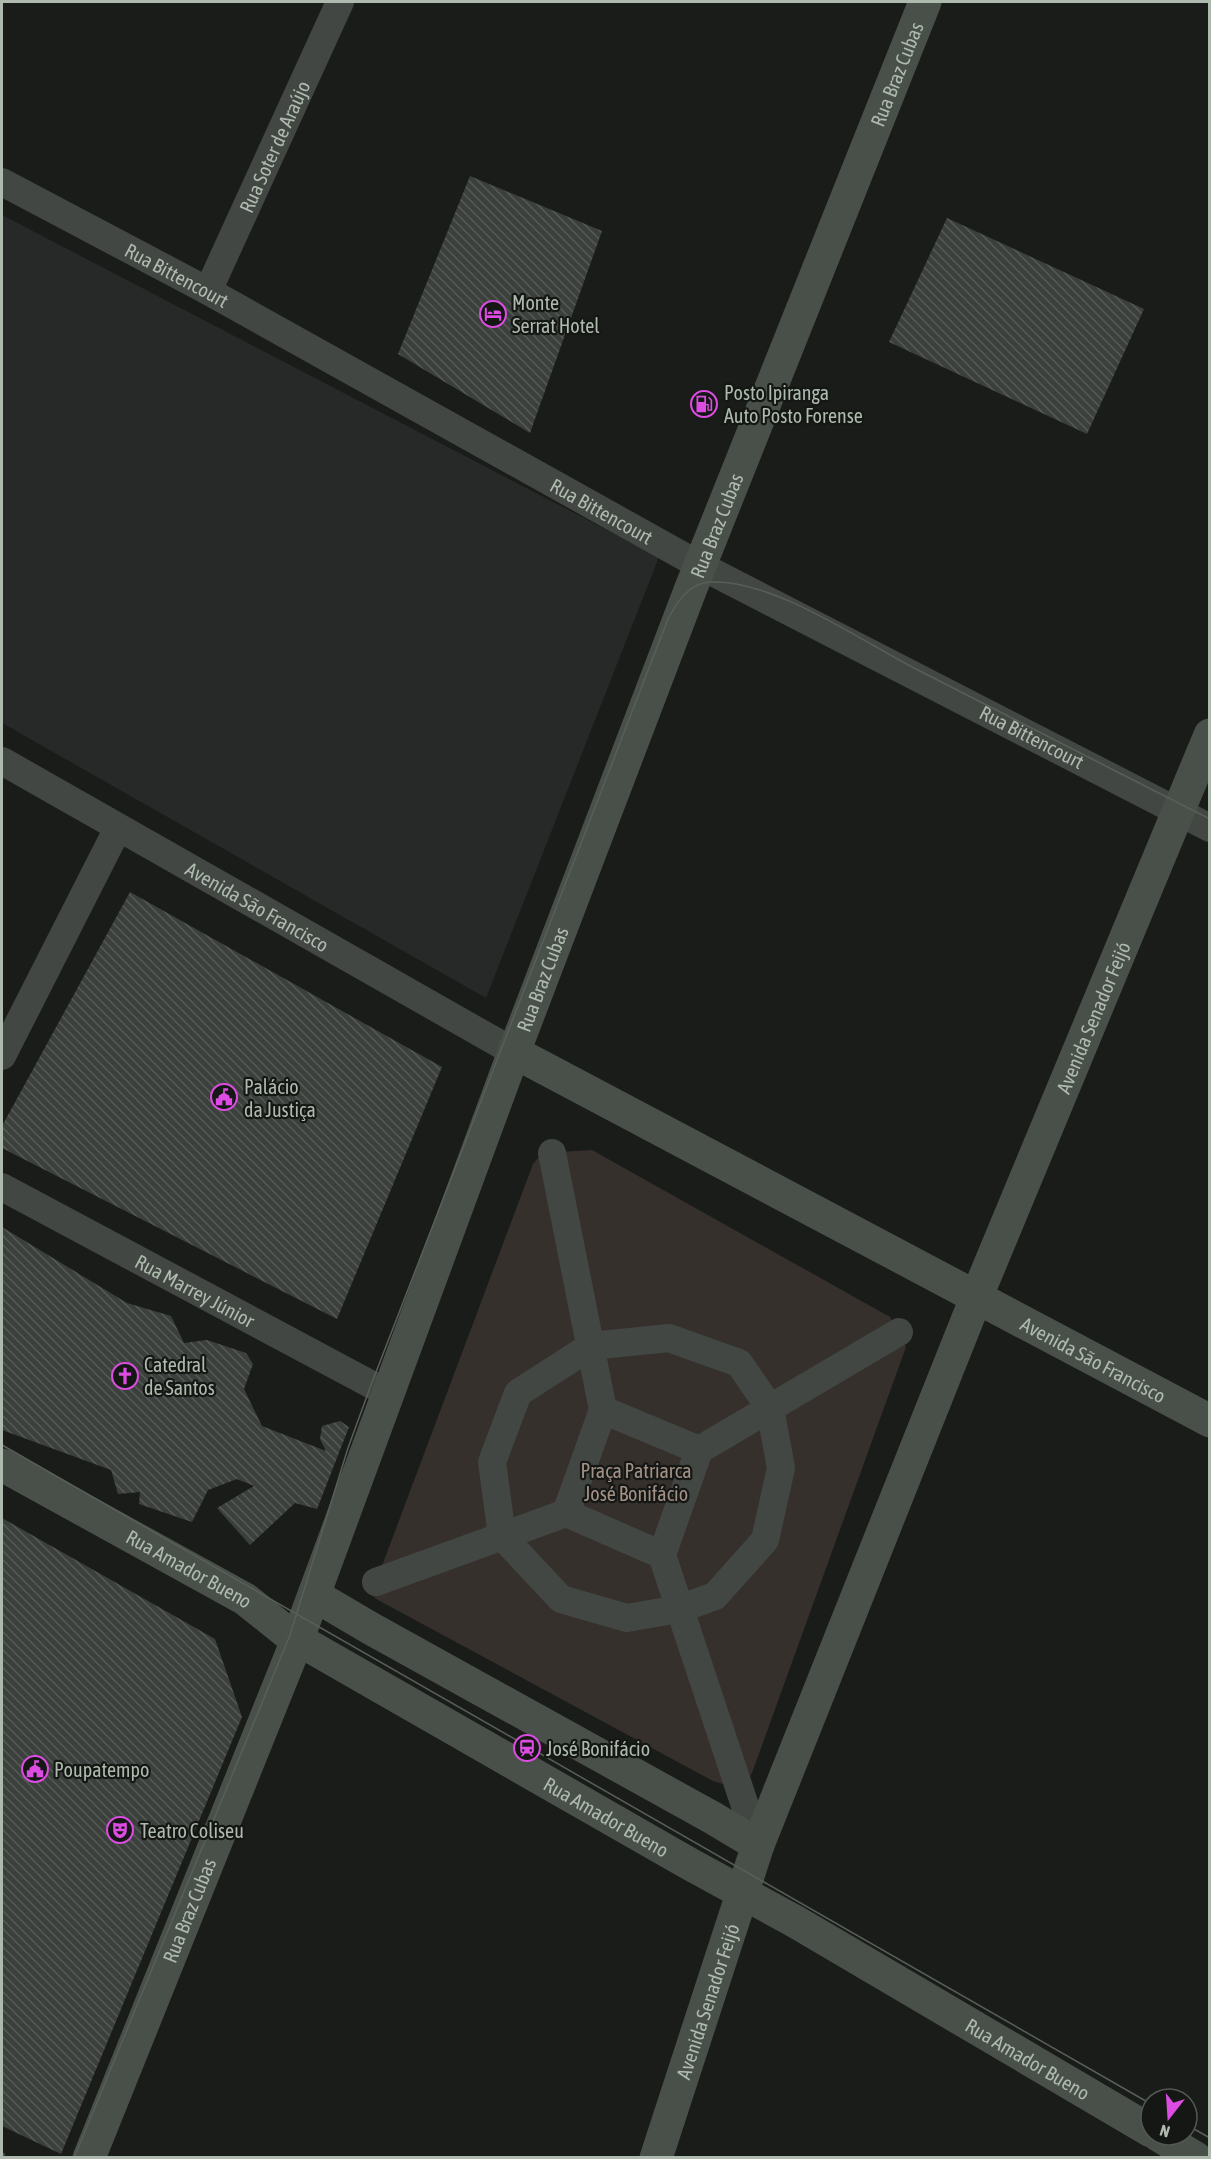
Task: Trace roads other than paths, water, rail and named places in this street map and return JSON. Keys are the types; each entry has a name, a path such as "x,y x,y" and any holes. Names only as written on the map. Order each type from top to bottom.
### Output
{"main road":[{"name":"Rua Braz Cubas","path":"514,1052 701,566 925,2"},
{"name":"Avenida Senador Feijó","path":"976,1298 1209,735"},
{"path":"514,1052 976,1298 758,1845 314,1595 514,1052"},
{"name":"Avenida São Francisco","path":"976,1298 1209,1421"},
{"name":"Rua Amador Bueno","path":"2,1465 245,1599 290,1635 688,1863 741,1891 1139,2124"},
{"name":"Rua Braz Cubas","path":"89,2157 314,1595"},
{"name":"Avenida Senador Feijó","path":"656,2157 741,1891 758,1845"},
{"path":"1179,2147 1196,2157"}],"street":[{"name":"Rua Soter de Araújo","path":"208,291 340,2"},
{"name":"Rua Bittencourt","path":"2,182 208,291 701,566 1209,828"},
{"name":"Avenida São Francisco","path":"2,761 514,1052"},
{"path":"2,1056 118,828"},
{"path":"552,1153 603,1410 566,1514"},
{"name":"Rua Marrey Júnior","path":"2,1186 389,1394"},
{"path":"758,1845 662,1555 699,1450 899,1332"},
{"path":"669,1338 739,1363 770,1408 781,1468 765,1540 715,1596 679,1609 627,1618 561,1599 502,1536 492,1462 519,1393 591,1346 669,1338"},
{"path":"603,1410 699,1450"},
{"path":"376,1582 566,1514 662,1555"}],"tram line":[{"path":"74,2158 290,1635 348,1448 371,1385 668,619 684,594 696,586 710,582 735,584 761,590 787,600 914,668 1210,819"},
{"path":"2,1445 1139,2097"},
{"path":"1199,2132 1210,2138"}],"place":[{"name":"Monte Serrat Hotel","path":"493,314"},
{"name":"Posto Ipiranga Auto Posto Forense","path":"704,404"},
{"name":"Palácio da Justiça","path":"224,1097"},
{"name":"Catedral de Santos","path":"125,1376"},
{"name":"José Bonifácio","path":"527,1748"},
{"name":"Poupatempo","path":"35,1769"},
{"name":"Teatro Coliseu","path":"120,1830"}],"park label":[{"name":"Praça Patriarca José Bonifácio","path":"636,1482"}]}
